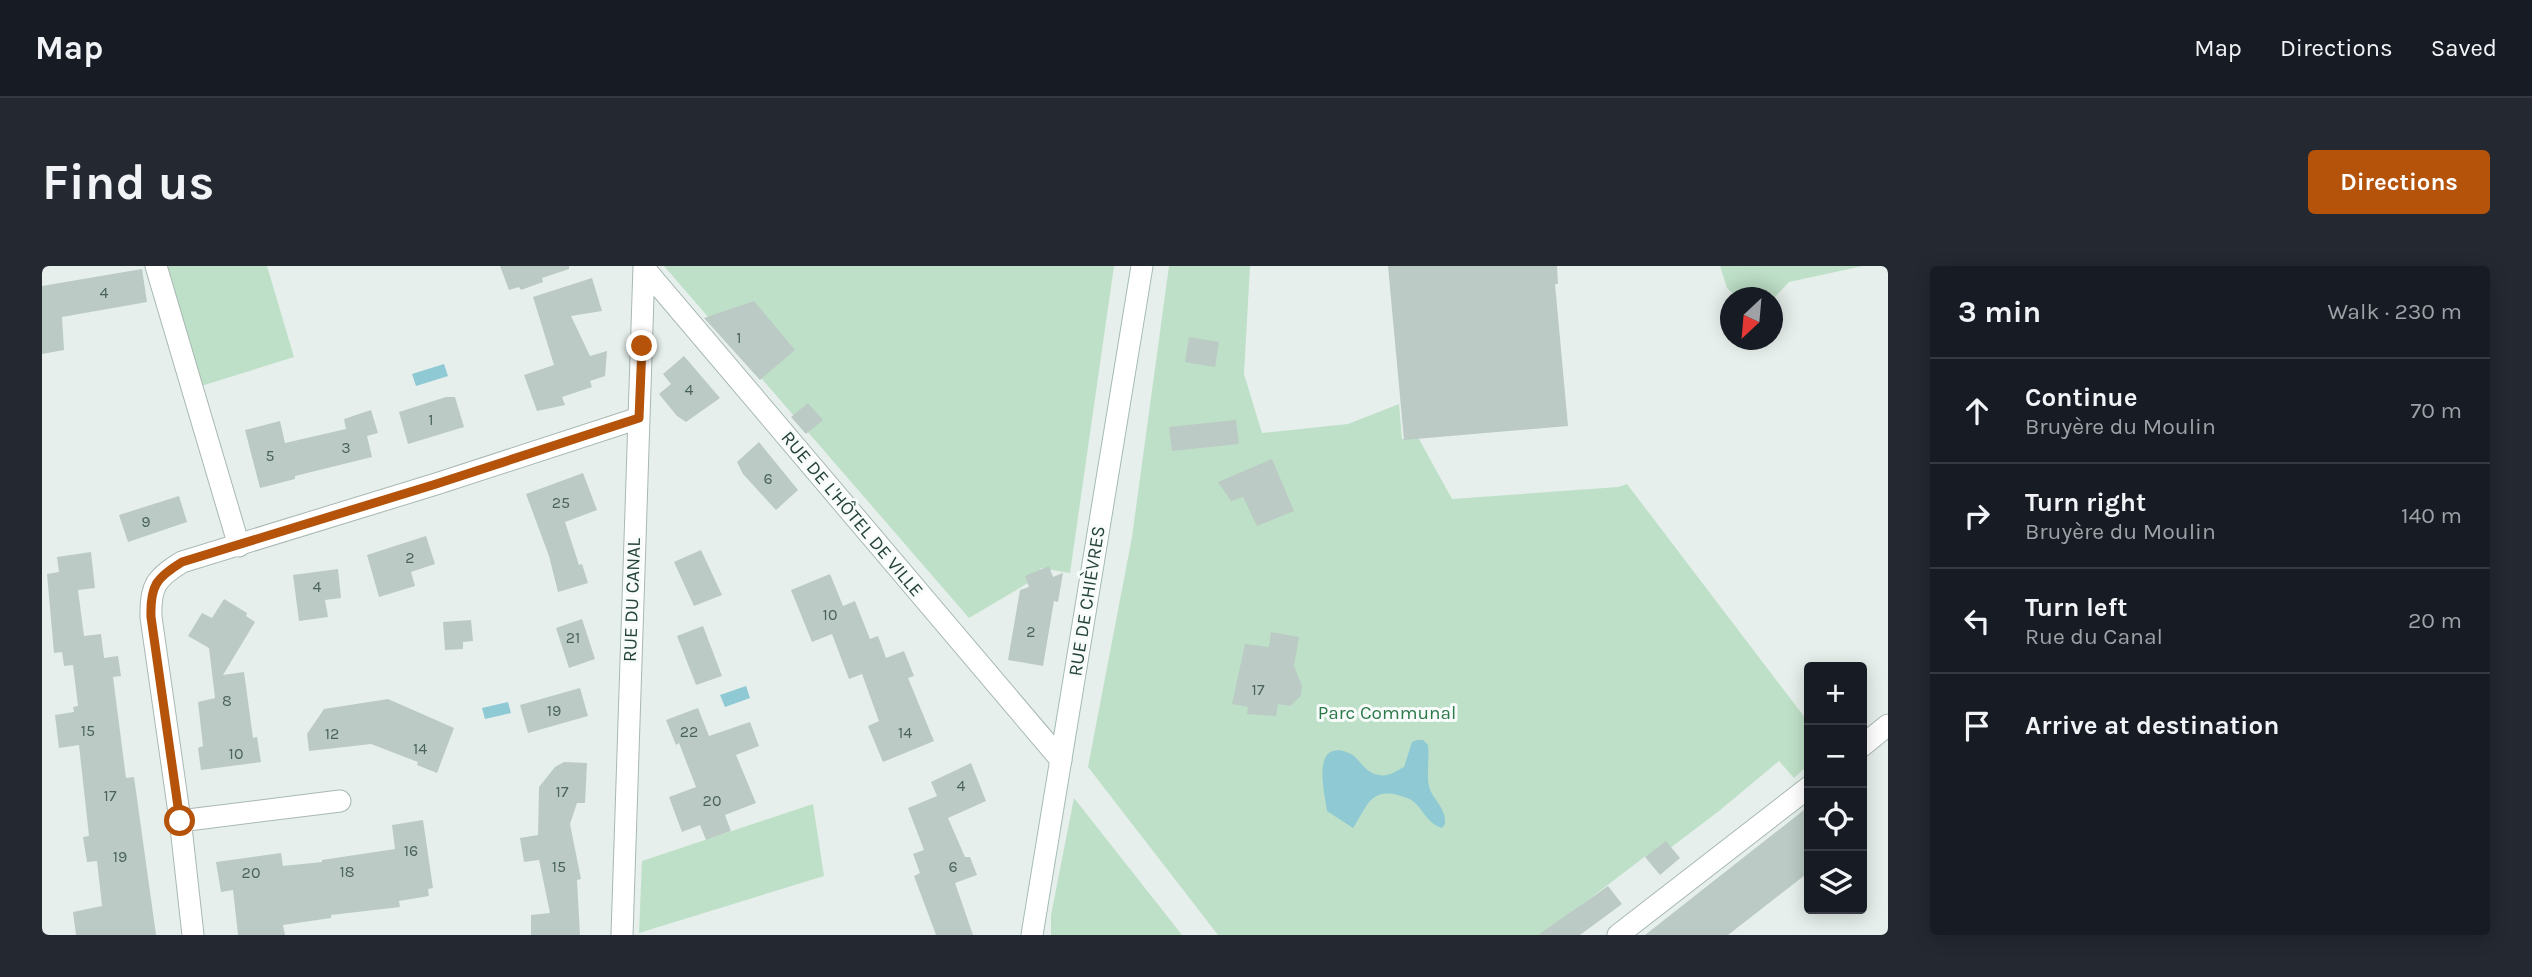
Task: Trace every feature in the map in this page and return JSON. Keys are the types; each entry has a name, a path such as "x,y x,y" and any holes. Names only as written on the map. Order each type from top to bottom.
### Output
{"street":[{"path":"156,266 239,546"},
{"name":"RUE DE CHIÈVRES","path":"1032,935 1142,266"},
{"name":"RUE DE L'HÔTEL DE VILLE","path":"644,267 1061,760"},
{"name":"RUE DU CANAL","path":"622,935 644,267"},
{"path":"193,935 150,604 156,583 162,574 182,562 639,418"},
{"path":"1867,742 1888,725"},
{"path":"1618,935 1808,788"},
{"path":"180,821 340,801"}],"green space":[{"path":"162,266 267,266 294,357 198,387"},
{"path":"664,266 1114,266 1070,573 1041,568 1038,585 1028,583 969,618"},
{"name":"Parc Communal","path":"1169,266 1250,266 1244,374 1262,433 1348,424 1399,404 1402,439 1419,439 1452,499 1618,487 1627,484 1804,716 1804,769 1794,778 1779,761 1653,861 1647,855 1542,935 1218,935 1088,767 1132,537"},
{"path":"1720,266 1863,266 1789,282 1783,288 1727,287"},
{"path":"1074,798 1182,935 1051,935 1051,915"},
{"path":"813,804 824,876 639,933 642,861"}],"water":[{"path":"444,364 448,376 416,386 412,374"},
{"path":"746,686 750,698 725,707 720,695"},
{"path":"508,702 511,713 485,719 482,708"},
{"path":"1423,740 1428,745 1428,781 1444,815 1445,824 1442,828 1429,820 1412,801 1398,795 1381,794 1375,797 1353,828 1327,811 1322,777 1327,754 1336,750 1347,752 1371,772 1386,775 1404,767 1412,742"}],"building":[{"path":"500,266 569,266 569,269 542,278 543,282 521,290 519,287 509,290"},
{"path":"1388,266 1557,266 1558,284 1555,284 1568,426 1404,440"},
{"path":"142,269 147,302 62,317 64,350 42,354 42,286"},
{"path":"592,278 602,311 571,316 590,356 607,351 605,376 590,381 592,387 562,397 565,405 537,411 524,375 554,365 533,297"},
{"path":"754,301 795,350 760,380 704,318"},
{"path":"1189,337 1219,342 1215,367 1185,362"},
{"path":"684,356 720,398 686,422 677,416 659,394 671,384 663,374"},
{"path":"446,397 455,397 464,427 408,444 399,412"},
{"path":"808,403 823,420 806,434 791,417"},
{"path":"371,410 378,433 367,436 372,457 295,476 295,479 260,488 245,430 280,421 285,443 346,429 344,419"},
{"path":"1236,420 1239,444 1172,451 1169,427"},
{"path":"759,442 798,490 776,510 743,474 737,462"},
{"path":"1272,459 1294,511 1257,526 1243,497 1231,501 1218,482"},
{"path":"583,473 597,510 565,522 588,583 558,592 549,556 526,494"},
{"path":"179,496 187,522 128,542 119,515"},
{"path":"426,536 435,564 411,572 415,586 379,597 367,555"},
{"path":"701,550 722,595 694,606 674,562"},
{"path":"91,552 95,588 78,590 84,636 101,634 104,658 118,656 121,676 113,677 126,778 134,777 156,935 76,935 73,912 102,906 97,861 87,862 83,837 89,836 79,745 59,748 55,715 74,712 73,707 78,706 73,665 64,666 62,652 54,653 47,574 59,572 57,557"},
{"path":"1049,566 1053,577 1063,573 1058,602 1054,601 1043,666 1008,660 1020,590 1029,587 1025,576"},
{"path":"338,569 341,598 325,600 328,617 299,621 293,575"},
{"path":"830,574 843,606 855,601 870,639 878,636 886,658 904,651 914,676 908,678 934,741 883,762 868,726 879,721 862,674 849,679 832,634 812,642 791,590"},
{"path":"224,599 247,613 246,616 255,622 223,675 244,672 253,738 257,737 261,762 201,770 198,748 203,746 198,702 215,698 209,648 188,636 202,613 212,618"},
{"path":"582,619 595,659 569,668 556,628"},
{"path":"471,620 473,641 463,642 463,649 445,650 443,622"},
{"path":"703,626 722,676 696,685 677,636"},
{"path":"1271,632 1299,637 1294,666 1302,686 1301,696 1290,706 1278,704 1276,716 1247,714 1248,707 1232,704 1245,644 1269,647"},
{"path":"580,688 588,716 528,733 520,705"},
{"path":"388,699 454,728 437,773 417,765 418,762 371,744 309,751 307,734 324,709"},
{"path":"698,708 709,736 750,722 759,746 736,755 756,803 725,815 731,831 706,840 700,825 682,832 669,797 696,787 679,743 676,745 666,720"},
{"path":"564,762 587,763 585,803 577,803 570,824 581,879 577,880 580,935 531,935 531,915 550,913 539,860 524,862 520,838 538,835 539,787 555,767"},
{"path":"971,763 986,801 948,818 965,857 970,857 977,875 955,883 973,935 936,935 914,876 920,873 913,854 924,850 908,808 937,796 931,782"},
{"path":"1804,810 1804,876 1728,935 1645,935"},
{"path":"423,820 433,888 428,889 429,896 399,901 400,907 331,915 331,918 283,925 285,935 238,935 233,890 221,892 216,862 281,853 283,866 395,849 392,825"},
{"path":"1666,841 1680,858 1660,875 1645,857"},
{"path":"1608,886 1622,904 1580,935 1538,935"}],"route":[{"path":"180,821 150,604 156,583 162,574 182,562 639,418 642,346"}]}
